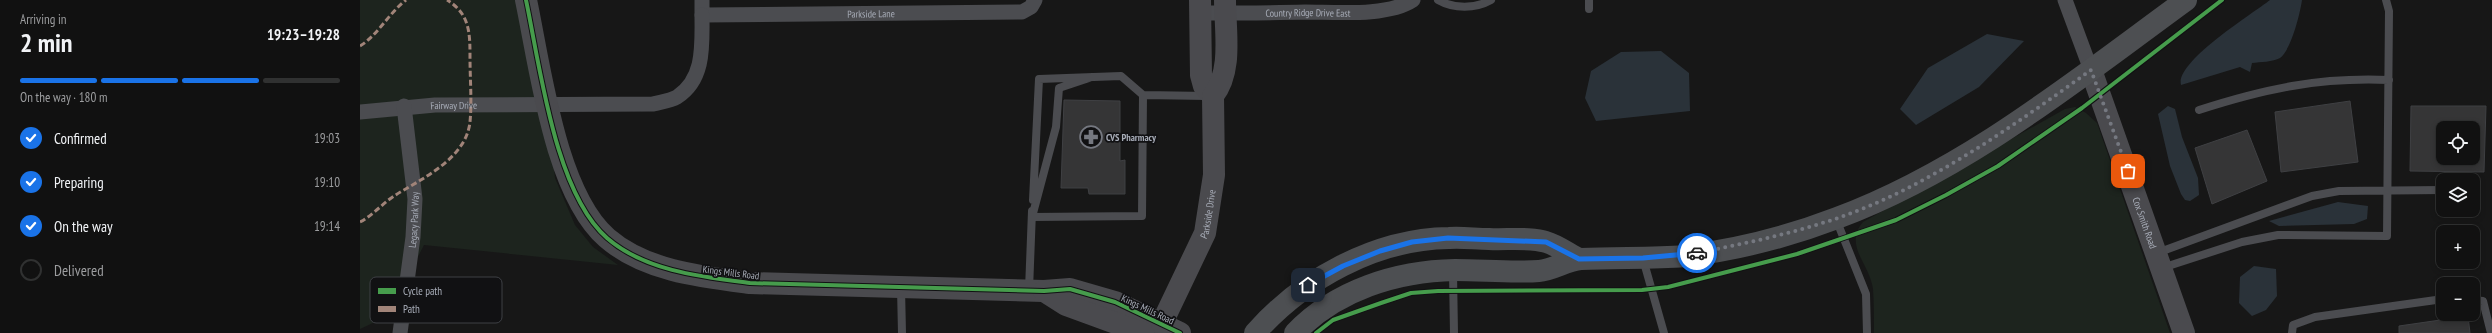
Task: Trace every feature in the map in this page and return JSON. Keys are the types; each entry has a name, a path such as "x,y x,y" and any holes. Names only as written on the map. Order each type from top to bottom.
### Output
{"main road":[{"path":"1295,333 1305,322 1344,295 1369,286 1409,275 1453,270 1541,271 1579,259 1686,256 1732,247 1836,219 1877,202 1933,174 1998,135 2091,70 2186,0"},
{"path":"1255,333 1280,307 1308,285 1343,266 1380,251 1412,242 1448,238 1546,242 1579,259"}],"street":[{"name":"Kings Mills Road","path":"526,0 547,104 565,168 584,209 596,227 618,246 672,270 705,278 764,284 1037,291 1070,289 1115,302 1171,328"},
{"path":"547,104 653,104 676,98 689,87 699,71 702,46 702,0"},
{"name":"Parkside Lane","path":"702,15 1022,12 1031,7 1035,0"},
{"name":"Country Ridge Drive East","path":"1200,7 1225,6 1352,12 1404,6 1413,0"},
{"name":"Cox Smith Road","path":"2065,0 2160,260 2184,333"},
{"path":"1200,7 1201,75 1204,86 1213,96 1221,87 1225,72 1225,6"},
{"name":"Parkside Drive","path":"1171,328 1205,233 1214,175 1213,96"},
{"name":"Fairway Drive","path":"360,112 404,106 547,104"},
{"name":"Legacy Park Way","path":"404,106 415,199 413,237 408,277"},
{"path":"1037,291 1066,305 1143,333"},
{"name":"Legacy Park Way","path":"400,333 401,323"}],"lane":[{"path":"1438,0 1455,7 1476,6 1491,0"},
{"path":"1589,0 1589,9"},
{"path":"2160,260 2278,235 2387,236 2389,11 2386,0"},
{"path":"1037,291 1032,217 1039,79 1121,76 1144,95 1213,96"},
{"path":"1032,217 1056,127 1059,88 1092,77"},
{"path":"2199,110 2254,93 2296,85 2350,78 2389,80"},
{"path":"1032,217 1142,216 1144,95"},
{"path":"2160,260 2312,196 2339,191 2436,190"},
{"path":"1836,219 1866,294 1867,333"},
{"path":"1643,258 1664,333"},
{"path":"1453,270 1454,333"},
{"path":"901,287 902,333"},
{"path":"2292,333 2293,326 2315,317 2436,300"},
{"path":"2480,301 2483,301 2491,333"}],"shaded area":[{"path":"360,0 526,0 547,104 555,178 575,225 593,247 618,265 424,245 408,277 370,277 370,323 373,323 360,329"},
{"path":"2270,0 2302,0 2297,22 2288,48 2280,58 2252,63 2250,72 2240,67 2181,85 2182,75 2202,52 2216,39"},
{"path":"1987,34 2024,41 1979,87 1916,125 1900,109 1928,68"},
{"path":"1661,51 1689,73 1690,111 1596,121 1585,98 1591,71 1621,52"},
{"path":"2168,106 2175,109 2182,137 2198,178 2199,195 2190,201 2185,200 2181,194 2170,166 2158,114"},
{"path":"2075,107 2086,113 2097,123 2170,333 1874,333 1873,289 1871,280 1859,255 1856,239 1858,230 1863,222 2065,109"},
{"path":"2338,202 2368,206 2367,219 2354,224 2279,226 2269,221"},
{"path":"2254,266 2276,269 2277,296 2266,310 2252,316 2239,303 2240,277"}],"building":[{"name":"CVS Pharmacy","path":"1064,100 1120,101 1120,161 1125,160 1125,194 1089,194 1088,188 1061,188"},
{"path":"2350,101 2358,162 2281,172 2275,112"},
{"path":"2411,106 2486,106 2484,172 2410,171"},
{"path":"2247,130 2267,181 2212,204 2195,148"},
{"path":"2436,321 2469,321 2470,333 2399,333 2399,326"}],"marked path":[{"path":"360,46 372,36 406,0"},
{"path":"360,222 385,202 441,166 460,147 467,135 471,106 469,32 460,11 455,5 447,0"}],"cycle path":[{"path":"526,0 552,127 562,160 574,191 589,218 607,238 622,249 639,258 675,271 750,283 1044,291 1070,289 1115,302 1180,333"},
{"path":"1316,333 1333,320 1411,293 1438,291 1642,290 1668,287 1797,254 1896,220 1946,195 1998,166 2082,108 2222,0"}],"way so far":[{"path":"1697,253 1765,239 1836,219 1877,202 1933,174 1998,135 2091,70 2128,171"}],"place":[{"name":"CVS Pharmacy","path":"1091,137"}],"route":[{"path":"1308,285 1343,266 1380,251 1412,242 1448,238 1546,242 1579,259 1686,256 1697,253"}]}
